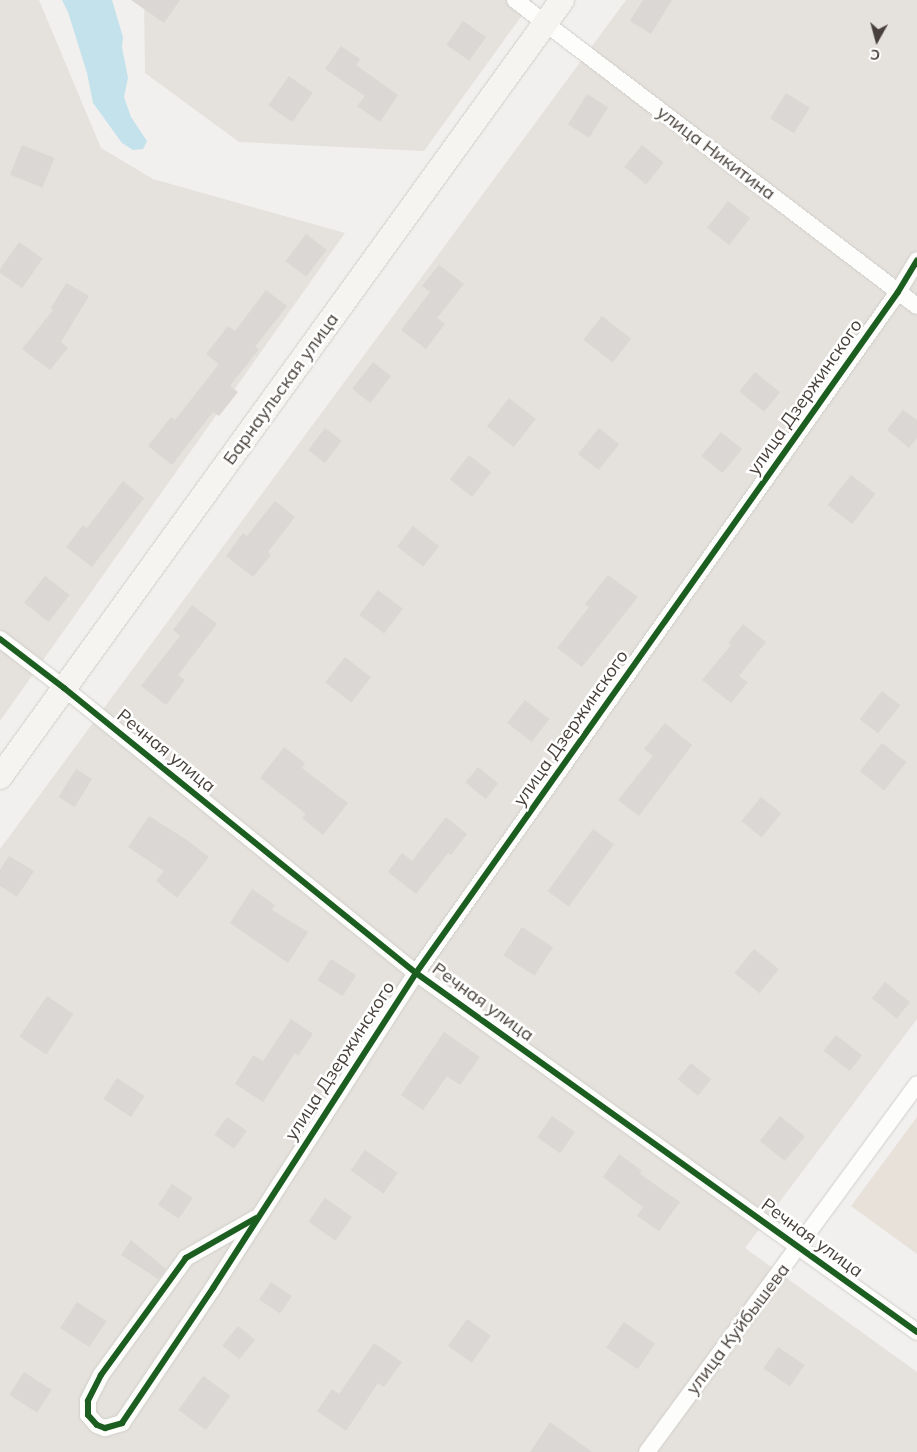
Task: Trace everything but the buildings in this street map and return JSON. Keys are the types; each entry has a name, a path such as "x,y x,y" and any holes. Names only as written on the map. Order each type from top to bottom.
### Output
{"street":[{"name":"улица Никитина","path":"515,0 917,306"},
{"name":"Барнаульская улица","path":"0,777 562,0"},
{"name":"улица Дзержинского","path":"256,1218 186,1258 101,1375 88,1401 88,1415 97,1425 105,1428 122,1423 212,1288 416,973 898,292 917,260"},
{"name":"Речная улица","path":"0,639 64,688 416,973 917,1332"},
{"name":"улица Куйбышева","path":"647,1452 799,1248 917,1085"}],"shaded area":[{"path":"0,0 39,0 101,148 153,179 345,233 0,721"},
{"path":"144,0 533,0 424,151 239,142 145,73"},
{"path":"626,0 917,0 917,1019 745,1248 917,1372 917,1452 0,1452 0,849"},
{"path":"917,1117 917,1254 851,1206"}],"water":[{"path":"62,0 112,0 123,37 122,47 128,78 124,97 131,117 147,141 143,149 133,150 122,143 93,103 87,73 68,12"}],"cycle path":[{"path":"256,1218 186,1258 101,1375 88,1401 88,1415 97,1425 105,1428 122,1423 213,1288 416,973 898,292 917,260"},
{"path":"0,639 64,688 416,973 917,1332"}]}
